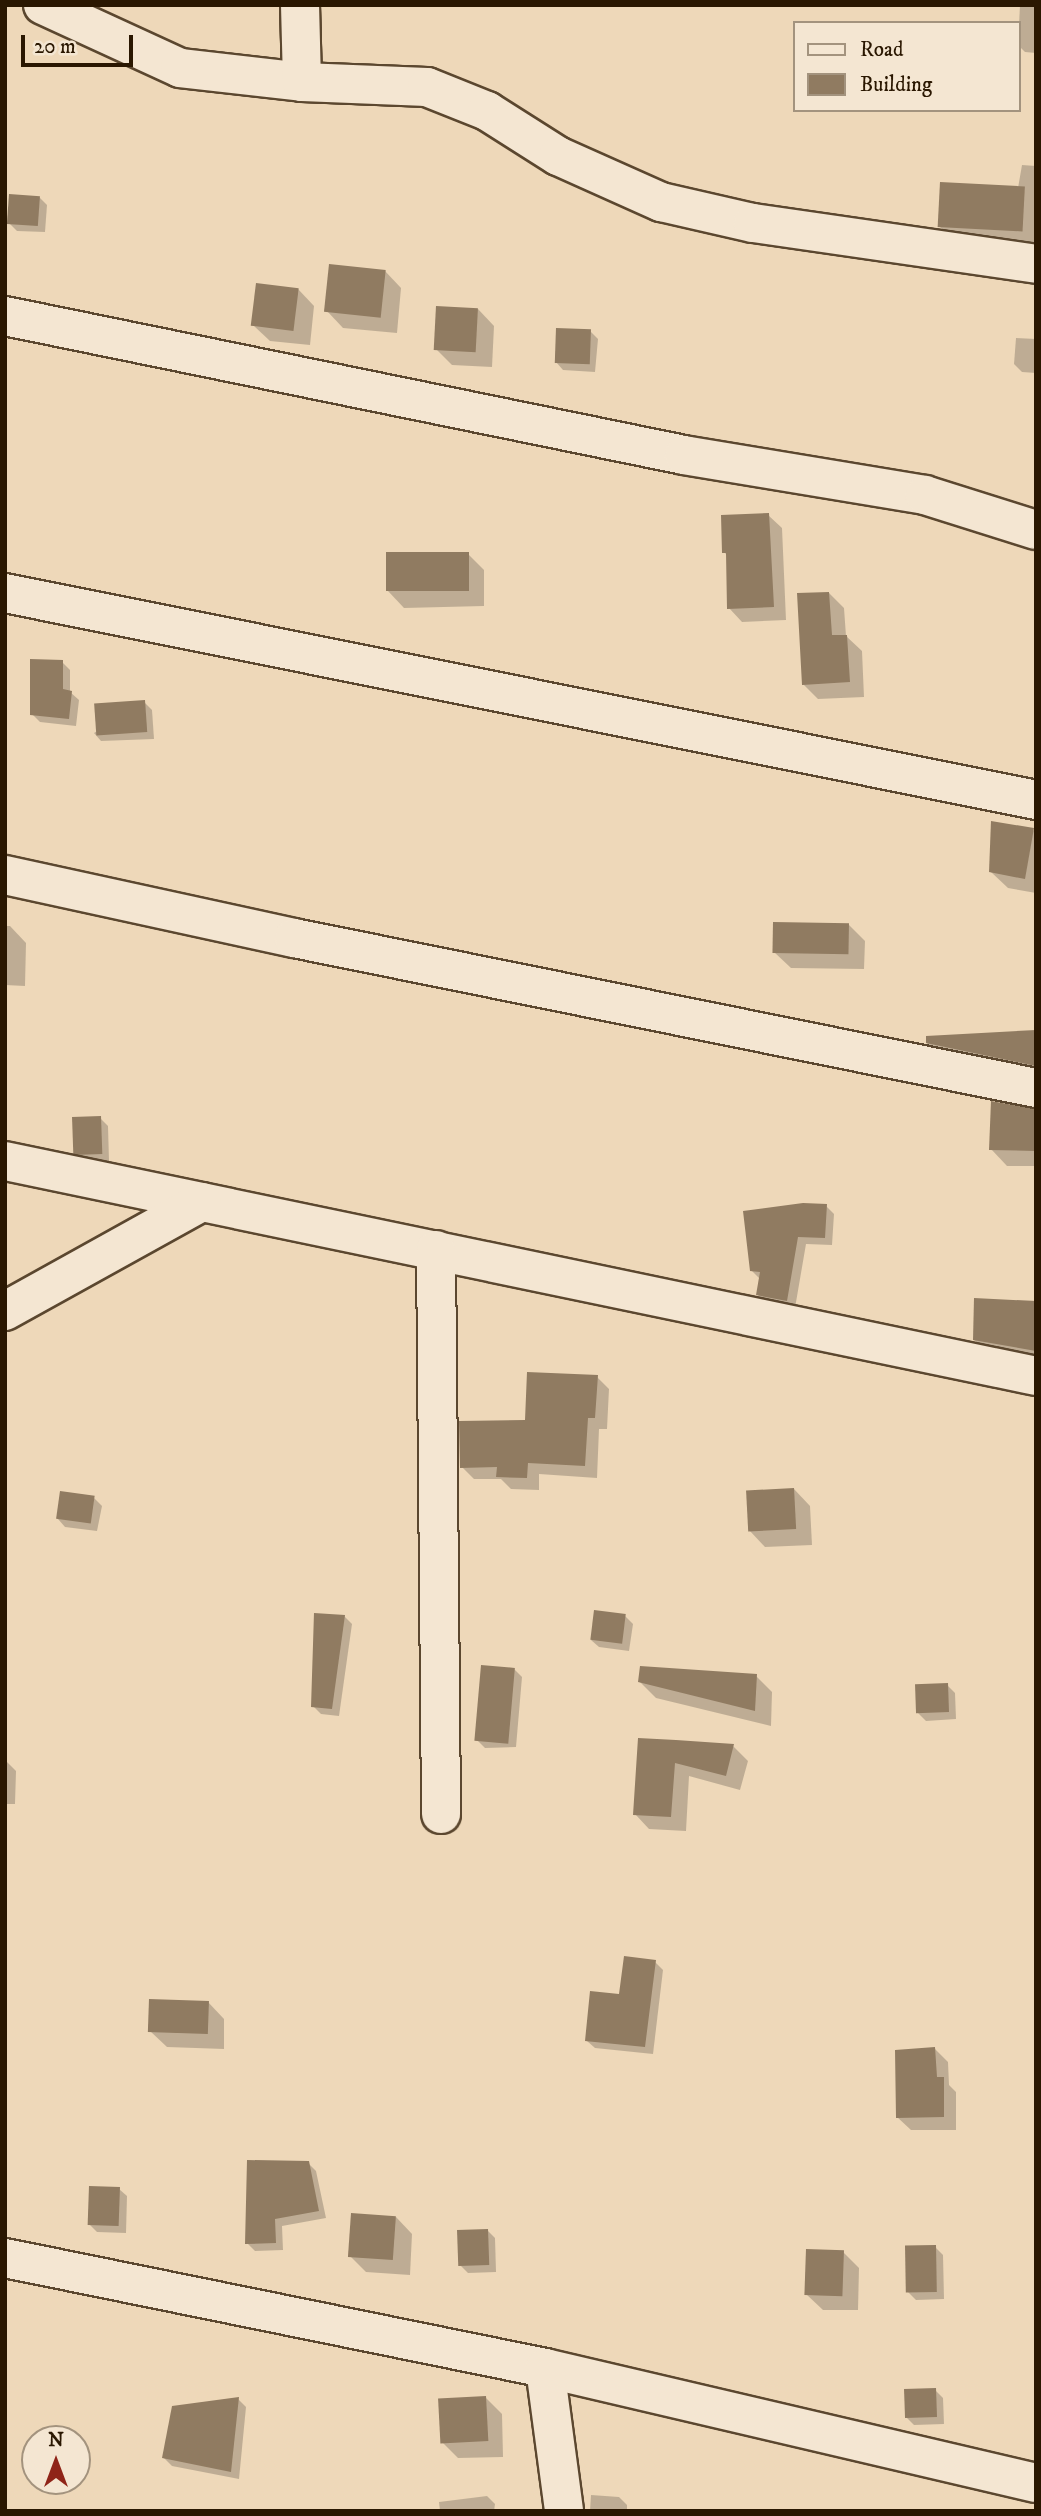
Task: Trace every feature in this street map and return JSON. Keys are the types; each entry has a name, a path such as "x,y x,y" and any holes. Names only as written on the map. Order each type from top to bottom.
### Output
{"street":[{"path":"43,5 180,68 302,82 426,87 487,111 558,156 660,202 753,223 1036,264"},
{"path":"300,5 302,82"},
{"path":"5,316 684,454 925,495 1036,530"},
{"path":"5,593 1036,800"},
{"path":"5,875 308,941 1036,1088"},
{"path":"5,1161 1036,1376"},
{"path":"5,1311 202,1202"},
{"path":"436,1250 441,1814"},
{"path":"5,2258 545,2368 1036,2483"},
{"path":"545,2368 564,2511"}],"building":[{"path":"940,182 1025,186 1023,231 938,227"},
{"path":"9,194 40,196 38,226 7,224"},
{"path":"329,264 386,270 381,318 324,312"},
{"path":"256,283 299,288 293,331 251,326"},
{"path":"436,306 478,308 476,352 434,350"},
{"path":"556,328 591,329 590,364 555,363"},
{"path":"769,513 774,607 727,609 726,553 722,553 721,515"},
{"path":"386,552 469,552 469,591 386,591"},
{"path":"829,592 832,635 847,635 850,682 802,685 797,593"},
{"path":"30,659 63,660 63,689 72,691 69,719 30,715"},
{"path":"145,700 147,732 96,735 94,704"},
{"path":"991,821 1034,828 1025,879 989,872"},
{"path":"773,922 849,923 848,954 772,953"},
{"path":"1036,1030 1036,1066 926,1043 926,1036"},
{"path":"991,1101 1036,1109 1036,1151 989,1150"},
{"path":"101,1116 102,1154 73,1155 72,1117"},
{"path":"803,1203 827,1204 825,1238 798,1237 787,1301 756,1295 760,1272 750,1271 743,1211"},
{"path":"974,1298 1036,1301 1036,1351 973,1340"},
{"path":"527,1372 598,1375 595,1418 588,1418 585,1466 528,1463 527,1478 496,1477 497,1467 460,1468 459,1421 525,1420"},
{"path":"794,1488 796,1529 748,1531 746,1491"},
{"path":"60,1491 95,1496 91,1524 56,1519"},
{"path":"594,1610 626,1614 622,1644 590,1640"},
{"path":"314,1613 345,1615 332,1709 311,1707"},
{"path":"481,1665 515,1668 508,1744 474,1741"},
{"path":"640,1666 757,1674 755,1711 638,1682"},
{"path":"948,1683 949,1712 916,1713 915,1684"},
{"path":"638,1738 734,1744 726,1776 675,1763 671,1817 633,1815"},
{"path":"624,1956 656,1960 645,2047 585,2041 590,1991 619,1994"},
{"path":"149,1999 209,2001 208,2034 148,2032"},
{"path":"935,2047 937,2077 944,2077 944,2117 896,2118 895,2050"},
{"path":"247,2160 309,2161 319,2211 275,2219 276,2243 245,2244"},
{"path":"89,2186 120,2187 119,2226 88,2225"},
{"path":"351,2213 396,2216 393,2260 348,2257"},
{"path":"488,2229 489,2265 458,2266 457,2230"},
{"path":"936,2245 937,2292 906,2293 905,2246"},
{"path":"806,2249 844,2250 842,2296 804,2295"},
{"path":"936,2388 937,2417 905,2418 904,2389"},
{"path":"486,2396 488,2441 440,2443 438,2399"},
{"path":"239,2397 231,2472 162,2458 172,2406"}]}
